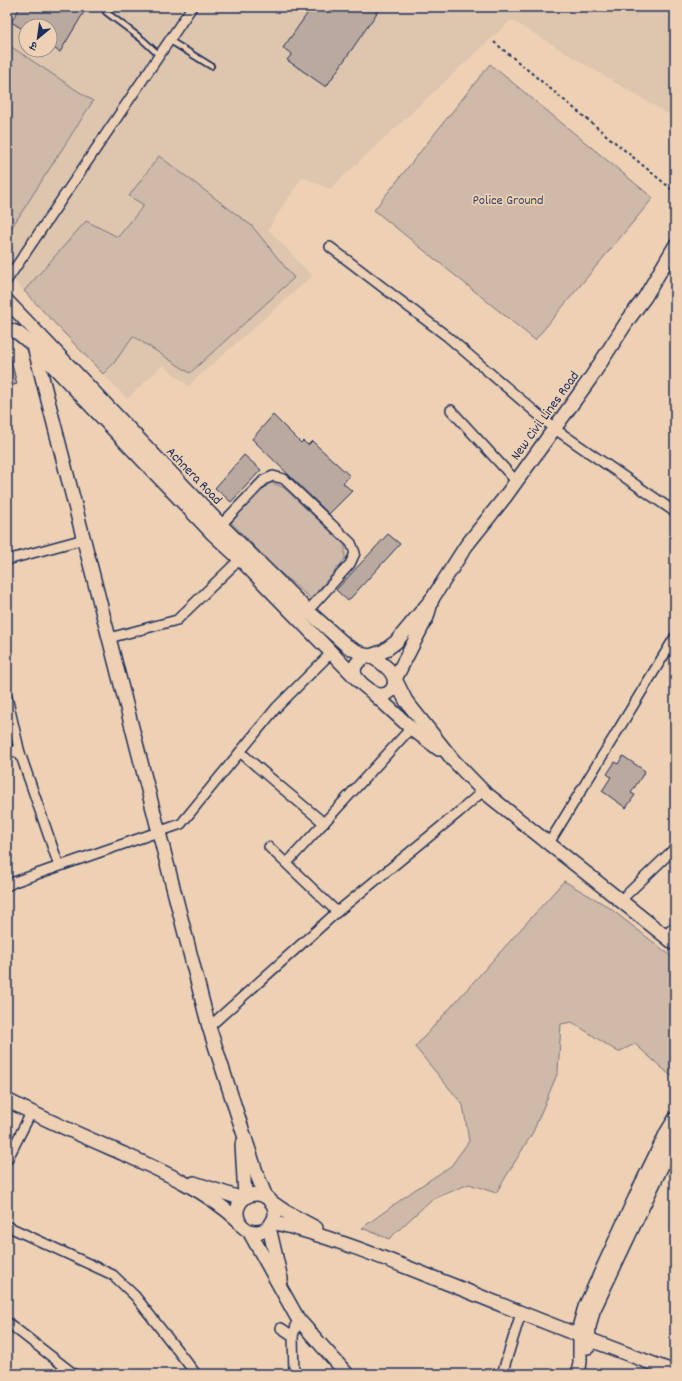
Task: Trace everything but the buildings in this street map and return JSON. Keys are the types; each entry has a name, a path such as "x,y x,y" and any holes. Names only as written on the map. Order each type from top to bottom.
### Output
{"main road":[{"name":"New Civil Lines Road","path":"432,599 466,546 555,429 598,367 645,296 675,246"},
{"name":"Achnera Road","path":"7,301 217,530 240,559 304,616 347,646 364,655 370,656"},
{"name":"Achnera Road","path":"7,318 304,616 331,653 360,682"},
{"path":"7,329 18,334 34,346 209,1027 257,1175 275,1211 270,1225 285,1294"},
{"path":"432,599 396,642 384,651 360,659 355,666 355,675 360,682 411,728 453,760"},
{"path":"375,695 384,695 394,687 395,679 427,617 432,599"},
{"path":"370,656 391,672 406,701 453,760 483,791 670,940"},
{"path":"7,1100 32,1113 164,1172 226,1209 249,1231 298,1319 347,1374"},
{"path":"587,1374 589,1362 580,1324 585,1307 642,1183 675,1119"},
{"path":"238,1220 238,1207 244,1198 242,1131"},
{"path":"578,1374 584,1338 589,1327 593,1311 675,1138"},
{"path":"164,1172 244,1198 255,1194 268,1199 296,1218 352,1246"},
{"path":"249,1231 259,1232 270,1225 298,1228 352,1246 584,1338 675,1372"}],"street":[{"path":"7,280 192,7"},
{"path":"330,246 448,337 555,429 675,512"},
{"path":"451,410 516,481"},
{"path":"217,530 264,480 273,476 284,479 351,543 355,554 350,564 304,616"},
{"path":"7,560 84,539"},
{"path":"109,638 177,620 240,559"},
{"path":"549,844 675,637"},
{"path":"7,886 14,882 181,824 276,708 331,653"},
{"path":"7,697 20,753 59,866"},
{"path":"287,863 411,728"},
{"path":"7,750 20,753"},
{"path":"240,752 324,823"},
{"path":"209,1027 337,912 483,791"},
{"path":"269,846 337,912"},
{"path":"620,901 675,848"},
{"path":"670,940 675,926"},
{"path":"7,1160 32,1113"},
{"path":"7,1226 113,1275 134,1296 196,1374"},
{"path":"502,1374 521,1312"},
{"path":"294,1374 293,1336 298,1319"},
{"path":"7,1322 74,1374"},
{"path":"281,1328 293,1336"}],"lane":[{"path":"106,12 143,40 159,55"},
{"path":"169,40 211,66"}],"path":[{"path":"494,42 675,192"}],"shaded area":[{"path":"7,7 675,7 675,118 511,20 330,189 302,177 268,229 312,276 188,386 163,365 127,399 7,273 7,235 93,101 28,58 58,58 58,18 18,18 18,51 7,44"}],"green space":[{"path":"7,44 18,51 18,58 28,58 93,101 7,235"},
{"name":"Police Ground","path":"490,64 653,198 535,340 374,210"},
{"path":"159,156 252,226 294,278 190,373 133,336 114,363 103,374 24,291 86,221 118,237 144,205 129,196"},
{"path":"269,482 283,487 345,545 345,559 311,599 274,567 230,521"},
{"path":"564,881 607,906 675,959 675,1072 671,1076 635,1044 618,1052 572,1022 561,1024 558,1072 533,1132 496,1193 469,1184 431,1200 389,1239 362,1228 413,1191 451,1166 469,1141 463,1105 415,1047"}]}
